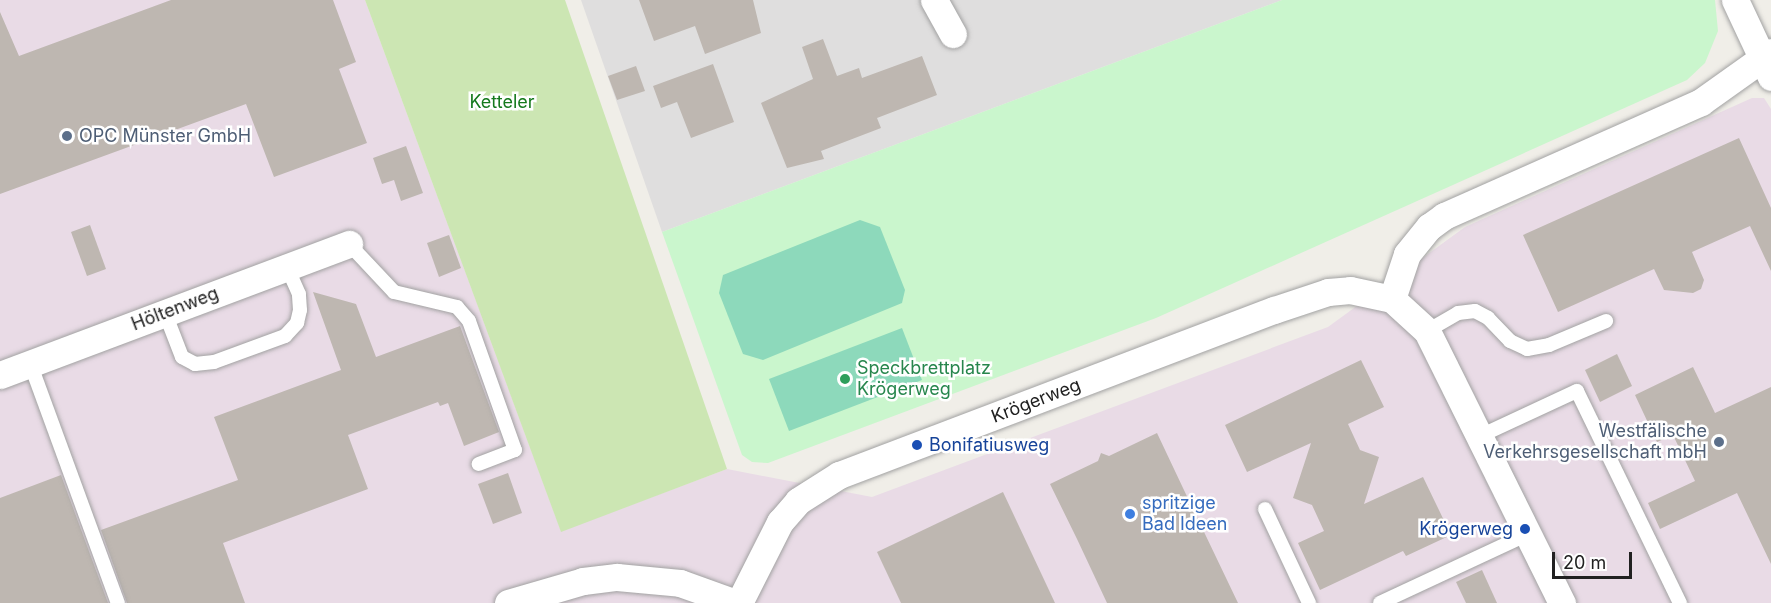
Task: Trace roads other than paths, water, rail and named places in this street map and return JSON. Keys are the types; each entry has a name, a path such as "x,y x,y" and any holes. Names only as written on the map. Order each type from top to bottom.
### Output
{"street":[{"path":"934,0 953,34"},
{"path":"1392,299 1407,254 1429,227 1444,216 1701,102 1767,62 1735,0"},
{"name":"Höltenweg","path":"0,375 349,244"},
{"name":"Krögerweg","path":"737,603 780,522 798,501 839,475 1328,291 1361,291 1392,299 1427,331 1562,603"},
{"path":"508,603 583,581 617,577 680,583 737,603"}],"lane":[{"path":"349,244 394,291 457,307 470,321 515,450 479,464"},
{"path":"165,313 182,357 195,364 214,362 285,336 297,323 300,309 299,294 287,267"},
{"path":"1427,331 1458,314 1475,311 1488,318 1510,341 1527,349 1549,345 1606,321"},
{"path":"30,363 118,603"},
{"path":"1480,436 1577,391 1680,603"},
{"path":"1265,509 1309,603"},
{"path":"1380,603 1528,534"}],"place":[{"name":"OPC Münster GmbH","path":"67,136"},
{"name":"Speckbrettplatz Krögerweg","path":"845,379"},
{"name":"Westfälische Verkehrsgesellschaft mbH","path":"1719,442"},
{"name":"Bonifatiusweg","path":"917,445"},
{"name":"spritzige Bad Ideen","path":"1130,514"},
{"name":"Krögerweg","path":"1525,529"}],"park label":[{"name":"Ketteler","path":"502,102"}]}
